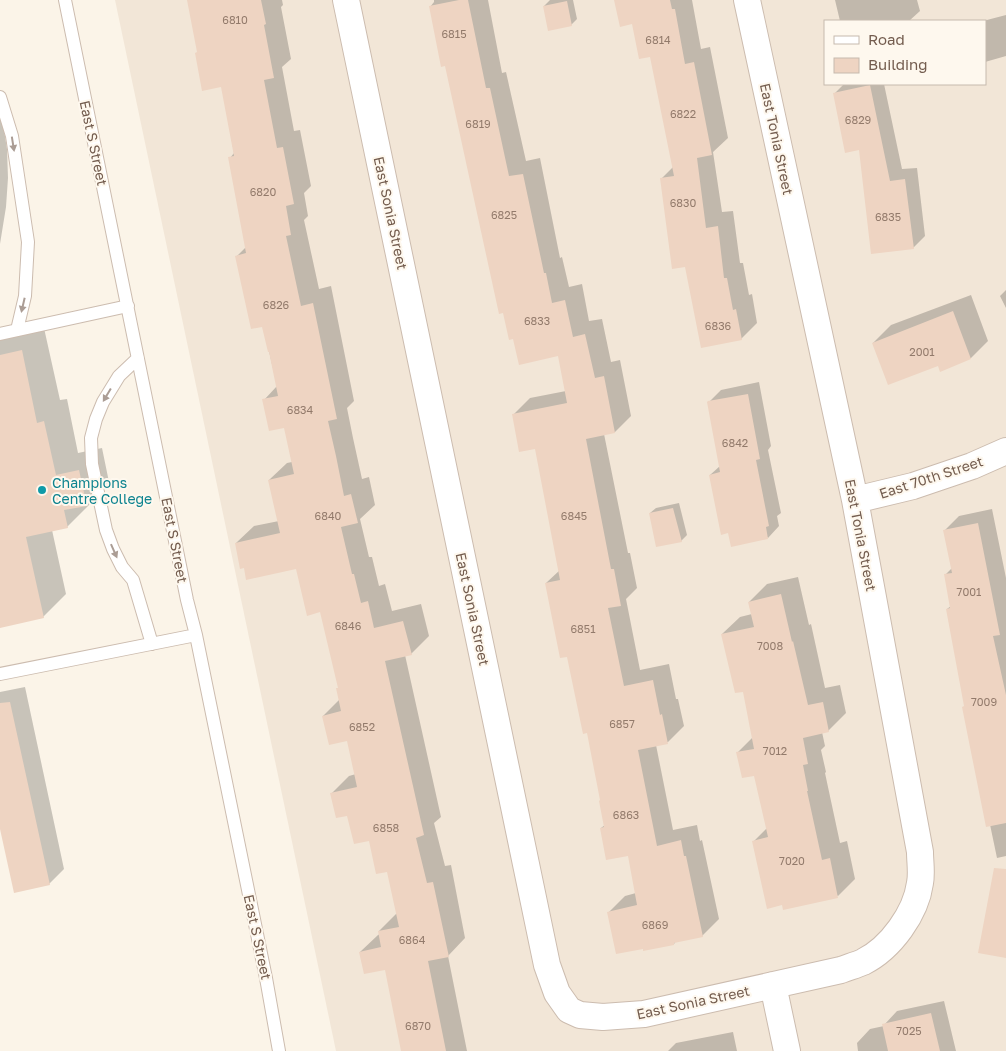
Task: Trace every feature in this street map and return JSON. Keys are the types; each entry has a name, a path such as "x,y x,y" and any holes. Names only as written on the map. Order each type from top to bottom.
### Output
{"street":[{"name":"East Sonia Street","path":"346,0 547,965 557,993 569,1010 580,1016 603,1017 644,1014 773,985"},
{"name":"East Tonia Street","path":"747,0 855,500 920,852 921,882 914,905 900,930 884,947 864,962 841,970 773,985"},
{"name":"East 70th Street","path":"855,500 913,486 972,466 1006,451"},
{"path":"773,985 787,1051"}],"lane":[{"name":"East S Street","path":"65,0 266,978 279,1051"},
{"path":"0,97 12,136 28,242 25,296 17,330"},
{"path":"0,334 128,306"},
{"path":"138,358 119,376 102,402 91,438 92,464 106,530 122,568 133,580 152,644"},
{"path":"0,674 196,635"}],"shaded area":[{"path":"115,0 1006,0 1006,1051 336,1051"}],"building":[{"path":"187,0 261,0 274,78 264,80 277,148 283,147 294,204 286,206 291,235 286,236 301,306 313,303 337,419 328,421 344,496 351,494 358,523 341,527 361,603 368,601 374,628 403,621 412,655 385,661 424,835 416,838 427,883 433,882 449,957 428,961 446,1051 401,1051 385,970 364,974 359,952 381,947 378,931 399,927 387,872 376,874 369,841 354,844 347,816 336,818 330,793 357,787 347,741 329,745 322,716 341,711 336,688 338,688 320,612 307,616 296,569 246,580 244,568 240,569 235,543 280,533 268,480 294,474 284,428 269,431 262,399 278,396 262,327 251,329 235,256 246,253 228,157 234,156 221,87 202,91"},
{"path":"468,0 486,88 490,88 509,176 523,174 552,303 565,300 573,337 585,334 595,378 604,376 615,433 586,439 611,569 614,569 621,606 608,608 624,686 653,680 668,744 638,750 657,846 681,840 703,937 674,943 674,945 616,954 607,912 637,905 628,856 606,860 600,828 604,827 600,800 587,733 583,734 567,657 560,658 545,583 560,580 535,449 519,452 512,414 567,403 558,356 519,365 513,339 509,340 503,313 499,314 445,66 441,67 429,6"},
{"path":"614,0 670,0 672,9 675,9 685,64 694,62 712,155 697,158 706,228 718,226 724,278 727,278 733,310 736,309 742,340 701,348 685,267 672,269 660,178 674,176 650,57 639,59 632,24 620,27"},
{"path":"567,1 572,26 548,31 543,6"},
{"path":"870,85 890,181 905,179 914,249 871,254 859,150 845,153 833,93"},
{"path":"953,311 971,359 940,372 938,366 888,385 872,343"},
{"name":"Champions Centre College","path":"22,350 37,423 44,421 56,475 79,470 87,506 64,510 68,528 26,537 44,618 0,628 0,355"},
{"path":"748,394 760,459 756,460 769,526 766,527 768,539 731,547 728,533 721,535 709,475 720,472 707,402"},
{"path":"673,508 682,542 656,547 649,513"},
{"path":"978,523 1000,635 993,636 1006,695 1006,823 986,827 962,707 964,706 946,609 950,608 944,574 952,573 943,530"},
{"path":"781,594 808,705 823,702 829,732 803,738 808,764 803,765 822,860 830,858 838,898 783,910 782,905 767,909 752,841 768,837 754,776 742,778 736,752 754,749 743,692 735,693 721,634 754,627 748,602"},
{"path":"10,702 50,885 14,893 0,829 0,703"},
{"path":"994,868 1006,869 1006,958 978,953"},
{"path":"931,1013 940,1051 888,1051 882,1024"}],"place":[{"name":"Champions Centre College","path":"42,490"}]}
